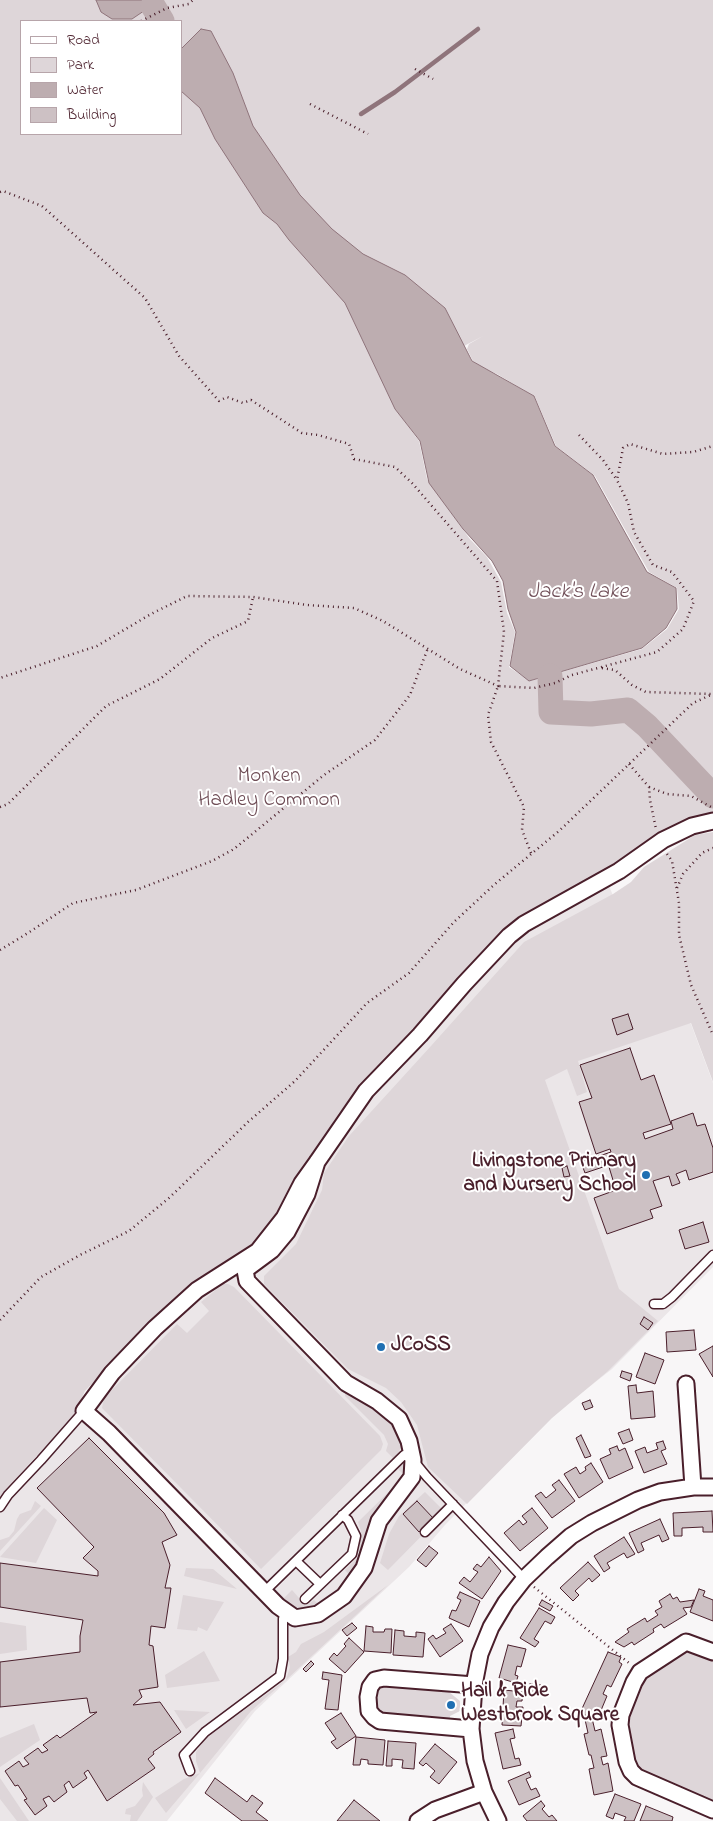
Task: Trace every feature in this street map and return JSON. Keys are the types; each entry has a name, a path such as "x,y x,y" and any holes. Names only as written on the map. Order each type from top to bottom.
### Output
{"street":[{"path":"317,1162 308,1194 287,1232 272,1250 245,1270 247,1281 346,1383 377,1401 399,1419 413,1460 412,1477 379,1521 364,1568 344,1596 318,1614 295,1618 264,1592 115,1440 84,1411 112,1373 197,1290 258,1251 284,1218 302,1183 366,1091 508,936 524,924 619,871 660,844 663,840 692,826 713,821"},
{"path":"686,1384 693,1487"},
{"path":"498,1821 484,1792 476,1761 471,1729 474,1685 480,1654 491,1627 506,1602 524,1579 571,1536 600,1519 638,1500 660,1492 693,1487 713,1487"},
{"path":"713,1652 686,1642 640,1672 621,1715 620,1725 627,1762 631,1771 638,1777 713,1810"},
{"path":"471,1729 380,1721 374,1718 370,1711 368,1697 370,1687 375,1680 384,1678 474,1685"},
{"path":"418,1821 435,1810 484,1792"}],"lane":[{"path":"654,1304 663,1304 672,1297 713,1255"},
{"path":"0,1507 8,1495 84,1411"},
{"path":"264,1592 404,1455 413,1460 524,1579"},
{"path":"426,1532 453,1504"},
{"path":"305,1599 352,1554 356,1536 348,1520 342,1515"},
{"path":"296,1561 320,1584"},
{"path":"190,1771 184,1755 204,1732 280,1676 283,1659 283,1619 285,1611"}],"path":[{"path":"143,20 167,8 189,4 193,0"},
{"path":"415,69 433,79"},
{"path":"310,104 368,134"},
{"path":"0,192 42,206 145,298 179,356 219,401 227,397 243,403 251,400 302,433 318,435 349,444 354,459 395,467 412,483 497,581 504,632 498,686 488,715 491,742 524,807 522,830 531,854"},
{"path":"0,678 97,646 151,614 187,596 253,597 307,605 354,608 383,621 460,669 498,686 534,688 545,686 572,675 657,652 683,629 694,602 672,572 653,565 634,532 628,504 617,480 603,460 579,435"},
{"path":"617,480 623,448 630,444 663,454 693,452 713,446"},
{"path":"0,807 8,804 106,706 160,679 212,638 248,621 253,597"},
{"path":"0,950 73,903 136,890 212,861 234,849 324,775 375,740 410,695 428,648"},
{"path":"600,667 615,670 632,685 646,692 713,694"},
{"path":"0,1320 40,1276 129,1231 170,1198 248,1122 295,1081 367,1003 409,973 454,922 559,831 693,703 713,694"},
{"path":"629,764 649,787 667,794 691,796 708,804 713,809"},
{"path":"649,787 660,844 672,861 679,935 691,985 713,1035"},
{"path":"676,889 683,874 702,853 713,848"},
{"path":"524,1579 640,1672"}],"shaded area":[{"name":"JCoSS","path":"607,881 640,961 691,1024 713,1083 713,1267 612,1369 551,1417 445,1525 409,1567 255,1711 167,1821 0,1821 0,1499 72,1420 87,1390 149,1325 216,1268 248,1250 266,1235 338,1115 511,926"}],"green space":[{"name":"Monken Hadley Common","path":"0,0 713,0 713,821 604,873 510,925 339,1113 266,1235 246,1250 217,1267 144,1330 85,1391 72,1418 0,1498","holes":["483,336 469,344 467,349 473,361 482,368 497,374 535,397 556,446 595,476 649,572 677,588 679,609 667,629 642,649 530,681 509,667 515,632 507,613 501,582 487,557 469,538 427,479 419,441 395,408 437,348 464,346"]},
{"path":"713,832 713,1082 691,1023 578,1061 587,1092 577,1096 567,1069 545,1080 619,1289 658,1321 608,1371 552,1418 467,1504 428,1467 417,1425 401,1402 386,1388 348,1369 264,1284 264,1276 296,1244 322,1190 324,1173 349,1136 524,942 613,894 631,882 644,867 695,835"},
{"path":"223,1284 234,1287 380,1436 383,1444 381,1450 261,1569 102,1408 104,1398 177,1324 187,1333 209,1311 201,1302"},
{"path":"345,1389 396,1422 404,1443 394,1459 386,1451 388,1444 384,1435 345,1396"},
{"path":"407,1460 408,1473 402,1485 382,1504 372,1519 361,1563 343,1591 320,1607 298,1612 281,1601 292,1590 306,1606 314,1600 320,1606 351,1577 345,1570 361,1554 358,1551 361,1531 358,1522 405,1476 398,1469"},
{"path":"425,1492 445,1512 388,1570 380,1563 389,1534 399,1516"},
{"path":"35,1501 41,1506 0,1551 0,1540 9,1537 14,1531 20,1514 31,1510"},
{"path":"44,1508 57,1520 36,1563 0,1557"},
{"path":"186,1568 213,1569 237,1589 184,1576"},
{"path":"388,1585 355,1616 286,1680 290,1667 288,1657 296,1652 301,1644 324,1632"},
{"path":"183,1595 224,1602 207,1631 198,1627 197,1631 177,1629"},
{"path":"0,1622 26,1626 27,1650 0,1654"},
{"path":"688,1649 713,1660 713,1803 641,1771 635,1763 626,1718 643,1679"},
{"path":"204,1651 220,1681 167,1688 165,1675"},
{"path":"286,1680 251,1711 200,1773 196,1761 196,1752 207,1737"},
{"path":"383,1684 449,1689 449,1692 460,1701 460,1711 450,1716 450,1721 380,1713 376,1710 375,1705 376,1689"},
{"path":"174,1710 210,1712 186,1729"},
{"path":"34,1724 40,1740 0,1767 0,1738"},
{"path":"200,1773 166,1813 155,1798 184,1779"},
{"path":"0,1778 29,1821 17,1821 0,1799"},
{"path":"143,1782 153,1797 137,1821 130,1821 131,1815 125,1814 126,1809 135,1806 143,1796"}],"water":[{"path":"96,0 160,0 132,19 112,19 101,12"},
{"name":"Jack's Lake","path":"201,29 211,31 233,73 253,126 300,195 332,229 363,254 405,275 445,308 472,361 534,396 555,446 593,475 647,572 676,588 677,609 666,628 642,648 529,681 510,666 516,632 508,609 503,581 492,561 463,529 429,483 420,441 395,409 345,303 277,224 263,213 215,139 200,108 182,92 182,48"}],"building":[{"path":"628,1014 633,1029 617,1035 612,1019"},
{"path":"630,1048 641,1080 654,1075 671,1124 643,1133 645,1139 673,1129 671,1121 693,1113 697,1126 705,1124 713,1148 713,1172 689,1180 686,1170 676,1174 680,1183 672,1186 669,1176 653,1181 662,1206 650,1210 653,1218 607,1234 594,1198 616,1190 609,1167 619,1164 618,1162 585,1173 581,1162 611,1152 610,1149 596,1154 579,1102 592,1098 580,1065"},
{"path":"567,1166 570,1176 564,1177 562,1168"},
{"path":"703,1222 709,1242 685,1249 679,1230"},
{"path":"644,1317 653,1323 648,1330 640,1324"},
{"path":"694,1330 696,1350 667,1352 666,1332"},
{"path":"713,1346 713,1377 699,1354"},
{"path":"645,1353 664,1360 655,1384 636,1377"},
{"path":"622,1371 632,1374 630,1381 620,1377"},
{"path":"636,1385 637,1393 653,1391 655,1417 631,1419 628,1386"},
{"path":"590,1400 593,1407 585,1410 582,1403"},
{"path":"629,1429 633,1440 623,1444 618,1433"},
{"path":"581,1435 591,1456 585,1458 576,1438"},
{"path":"89,1438 164,1513 177,1535 162,1542 170,1565 165,1588 171,1588 165,1628 151,1626 149,1645 153,1646 158,1687 139,1690 142,1697 133,1705 160,1702 181,1732 153,1752 154,1754 148,1759 155,1768 107,1801 88,1770 84,1773 87,1778 73,1788 69,1781 64,1785 67,1792 54,1802 49,1796 43,1799 47,1806 35,1815 24,1800 27,1799 18,1785 15,1786 5,1771 19,1761 23,1767 29,1764 24,1758 38,1748 42,1753 48,1750 43,1745 57,1735 60,1738 97,1712 90,1713 87,1698 0,1707 0,1662 80,1652 83,1620 0,1607 0,1563 98,1576 98,1571 83,1558 94,1547 37,1488"},
{"path":"663,1441 666,1449 661,1451 667,1464 644,1473 635,1451 645,1447 647,1453 658,1449 656,1443"},
{"path":"617,1446 619,1451 625,1448 633,1468 609,1479 600,1459 611,1454 609,1449"},
{"path":"591,1463 603,1482 579,1498 564,1474 576,1467 580,1474"},
{"path":"559,1480 575,1501 552,1518 535,1496 541,1492 546,1498 556,1490 552,1485"},
{"path":"417,1501 434,1519 419,1532 403,1514"},
{"path":"532,1508 548,1528 520,1551 504,1533 519,1520 523,1525 527,1522 522,1516"},
{"path":"712,1511 713,1532 703,1532 703,1527 682,1528 682,1536 674,1536 673,1513"},
{"path":"660,1519 669,1539 662,1542 659,1535 641,1543 644,1550 638,1553 629,1533"},
{"path":"624,1537 635,1554 627,1558 624,1553 607,1563 610,1568 604,1572 594,1556"},
{"path":"429,1546 438,1553 426,1567 417,1560"},
{"path":"489,1557 501,1571 482,1599 459,1583 464,1577 470,1582 478,1572 473,1569 477,1564 481,1567"},
{"path":"588,1562 600,1575 592,1582 589,1578 575,1591 579,1595 573,1601 560,1588"},
{"path":"699,1589 705,1591 703,1596 713,1600 713,1621 690,1612"},
{"path":"460,1592 480,1601 469,1627 449,1618 452,1610 456,1611 461,1600 457,1598"},
{"path":"670,1594 673,1599 677,1597 680,1602 694,1600 691,1607 683,1608 687,1614 664,1628 661,1624 653,1629 654,1632 634,1645 632,1642 624,1647 615,1642 629,1632 627,1629 645,1618 647,1622 658,1615 655,1611 662,1607 659,1601"},
{"path":"542,1600 553,1606 550,1611 539,1605"},
{"path":"539,1608 555,1617 551,1624 545,1621 534,1639 539,1642 535,1647 520,1638"},
{"path":"352,1623 357,1628 347,1636 342,1630"},
{"path":"451,1624 463,1641 440,1657 428,1639 433,1635 436,1639 446,1633 443,1629"},
{"path":"366,1626 373,1627 373,1632 384,1632 385,1629 392,1629 391,1653 364,1651"},
{"path":"395,1630 404,1631 404,1636 416,1637 416,1632 425,1633 423,1657 393,1655"},
{"path":"349,1638 364,1652 345,1673 329,1659 334,1653 337,1656 346,1646 344,1644"},
{"path":"508,1645 526,1649 521,1667 517,1666 515,1675 518,1676 516,1683 499,1678"},
{"path":"608,1652 621,1657 619,1662 622,1664 611,1687 607,1685 603,1694 607,1696 597,1720 580,1713"},
{"path":"311,1661 314,1664 306,1672 303,1669"},
{"path":"323,1672 342,1675 338,1710 325,1709 329,1680 322,1679"},
{"path":"530,1684 541,1685 540,1696 529,1695"},
{"path":"504,1690 523,1692 522,1701 517,1701 516,1707 523,1707 521,1726 502,1725"},
{"path":"341,1713 356,1736 337,1749 331,1742 336,1739 325,1723"},
{"path":"584,1715 592,1718 595,1731 601,1729 607,1756 601,1757 603,1765 608,1763 613,1791 594,1795 589,1769 594,1768 584,1734 588,1733"},
{"path":"513,1729 515,1738 510,1739 515,1759 519,1758 521,1765 503,1769 495,1733"},
{"path":"356,1737 385,1740 383,1765 368,1764 368,1760 361,1759 360,1765 353,1765"},
{"path":"388,1741 416,1743 414,1769 402,1768 403,1760 392,1759 392,1766 386,1766"},
{"path":"435,1744 457,1762 439,1784 430,1777 435,1771 426,1763 423,1766 419,1763"},
{"path":"529,1772 531,1777 526,1779 531,1790 536,1788 540,1796 519,1805 508,1781"},
{"path":"215,1778 247,1802 252,1795 263,1803 256,1812 268,1821 242,1821 205,1793"},
{"path":"615,1794 641,1804 634,1821 624,1821 626,1817 615,1813 613,1819 606,1816"},
{"path":"354,1800 380,1821 337,1821"},
{"path":"541,1801 545,1806 542,1809 549,1817 552,1815 557,1821 527,1821 523,1816"},
{"path":"646,1806 673,1817 672,1821 640,1821"}],"waterway":[{"path":"153,6 161,20"},
{"path":"361,114 395,92 478,29"},
{"path":"550,676 551,712 591,714 628,710 647,726 713,796"}],"place":[{"name":"Livingstone Primary and Nursery School","path":"646,1175"},
{"name":"JCoSS","path":"381,1347"},
{"name":"Hail & Ride Westbrook Square","path":"451,1705"}]}
